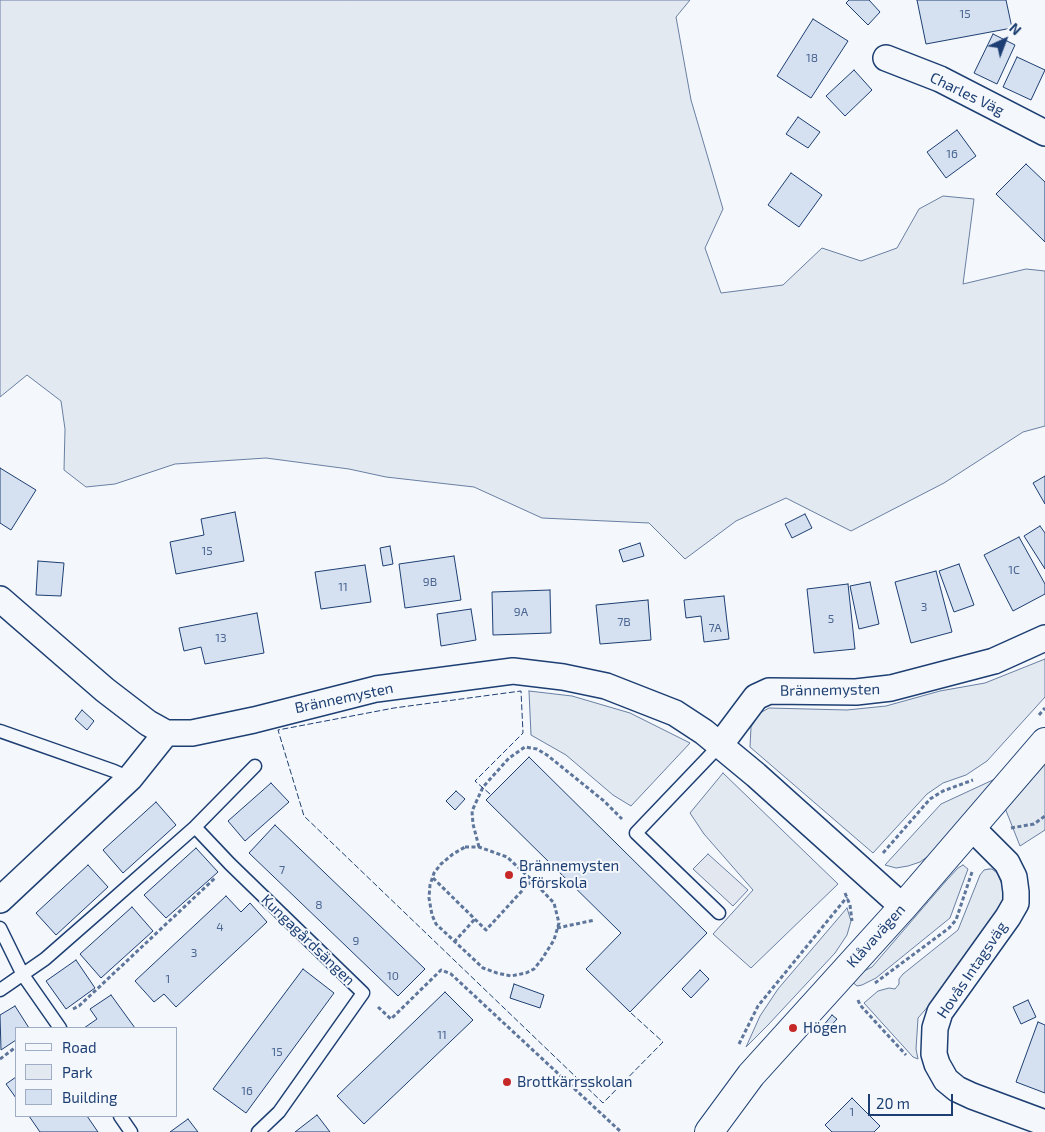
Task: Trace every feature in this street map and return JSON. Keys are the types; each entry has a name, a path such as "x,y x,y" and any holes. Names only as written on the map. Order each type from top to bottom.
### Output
{"street":[{"name":"Charles Väg","path":"886,58 940,79 1045,133"},
{"name":"Brännemysten","path":"0,599 105,690 148,724 166,733 192,733 254,720 376,689 513,671 563,677 606,686 675,713 720,744 903,907"},
{"name":"Brännemysten","path":"720,744 756,697 769,691 856,692 891,688 994,662 1045,638"},
{"name":"Klåvavägen","path":"709,1132 761,1063 903,907 981,837 1039,732"},
{"path":"0,900 130,778 166,733"},
{"name":"Hovås Intagsväg","path":"981,837 1007,862 1014,877 1016,903 940,1012 935,1028 934,1054 946,1080 957,1089 1045,1123"}],"lane":[{"path":"0,731 130,778"},
{"path":"719,913 636,833 720,744"},
{"path":"0,990 59,947 195,827 255,766"},
{"name":"Kungagårdsängen","path":"195,827 230,864 363,993 279,1112 258,1132"},
{"path":"0,928 23,975 57,1024"},
{"path":"121,1117 131,1132"}],"path":[{"path":"1039,732 1045,708"},
{"path":"479,847 472,811 480,793 483,787 509,758 525,747 537,750 564,768 604,801 636,833"},
{"path":"737,1048 758,1006 904,826 930,799 943,791 978,778"},
{"path":"872,985 950,928 956,920 975,865 981,837 1004,829 1034,824 1045,816"},
{"path":"479,847 507,857 554,903 559,923 554,940 534,969 526,973 511,976 483,968 436,924 432,915 429,898 432,878 441,864 453,854 465,848 479,847"},
{"path":"57,1024 79,1006 230,864"},
{"path":"432,878 486,930 532,880"},
{"path":"844,891 852,915 851,924"},
{"path":"454,942 475,919"},
{"path":"558,928 595,920"},
{"path":"363,993 391,1020 441,970 452,974 621,1132"},
{"path":"859,997 860,1005 909,1058 921,1066 937,1064"},
{"path":"0,1059 15,1048"}],"green space":[{"path":"0,0 690,0 676,17 691,100 723,209 705,248 721,293 783,285 822,248 861,261 897,248 919,209 943,196 974,199 963,284 1026,269 1045,271 1045,426 1023,432 944,483 851,531 786,498 736,521 685,559 649,523 542,518 474,487 386,477 349,469 266,458 175,464 115,484 86,487 64,470 65,429 61,401 27,375 0,397"},
{"path":"1045,659 1045,697 987,761 966,775 943,783 927,794 873,853 750,747 751,727 760,713 769,708 847,710 886,706 940,691 985,683"},
{"path":"529,691 572,696 630,713 690,743 631,806 613,795 566,755 531,735"},
{"path":"1045,763 1045,830 1020,846 1005,808"},
{"path":"723,773 838,884 751,968 713,934 753,890 704,834 690,813"},
{"path":"995,779 931,854 920,862 908,866 896,868 885,865 941,804"},
{"path":"963,865 968,869 950,918 876,978 857,986 850,980 872,967 946,881"},
{"path":"992,869 997,873 1004,889 1004,904 945,987 918,1018 916,1049 918,1059 913,1057 864,1003 878,991 889,988 895,989 903,974 958,930 980,875 984,870"},
{"path":"847,908 851,921 847,935 835,953 746,1047 760,1016 778,989"}],"shaded area":[{"path":"708,854 748,890 733,906 693,869"}],"building":[{"path":"849,0 869,0 880,12 868,25 846,3"},
{"path":"917,0 1006,0 1012,28 926,44"},
{"path":"813,19 848,41 811,98 777,76"},
{"path":"993,34 1015,45 997,84 974,73"},
{"path":"1017,57 1045,70 1031,100 1003,87"},
{"path":"854,70 872,90 845,116 826,96"},
{"path":"798,117 820,132 808,148 786,134"},
{"path":"957,130 976,156 946,178 927,152"},
{"path":"1026,164 1045,182 1045,242 996,194"},
{"path":"791,173 822,195 799,227 768,205"},
{"path":"0,468 36,490 11,530 0,523"},
{"path":"1045,476 1045,504 1033,483"},
{"path":"235,512 244,561 176,574 170,542 204,535 201,519"},
{"path":"805,514 812,528 792,538 785,524"},
{"path":"1040,526 1045,533 1045,569 1024,536"},
{"path":"1019,537 1045,584 1045,594 1013,611 984,555"},
{"path":"640,543 644,556 623,562 619,550"},
{"path":"390,546 393,564 383,566 380,548"},
{"path":"454,556 461,600 405,608 399,564"},
{"path":"38,561 64,563 61,596 36,595"},
{"path":"959,564 974,605 954,612 939,571"},
{"path":"365,565 371,602 321,609 315,572"},
{"path":"936,571 952,632 911,643 895,582"},
{"path":"870,582 879,624 859,629 850,586"},
{"path":"848,584 855,649 814,653 807,589"},
{"path":"550,590 551,633 493,635 492,592"},
{"path":"724,596 729,639 704,642 701,616 686,618 684,600"},
{"path":"648,600 651,640 600,644 596,605"},
{"path":"471,609 476,640 441,646 437,614"},
{"path":"257,613 264,653 205,664 201,647 184,651 179,628"},
{"path":"82,710 94,721 87,730 75,719"},
{"path":"529,757 707,933 630,1012 586,969 621,933 486,800"},
{"path":"271,783 289,802 245,841 228,821"},
{"path":"456,791 465,799 455,810 446,801"},
{"path":"156,802 176,825 123,873 103,850"},
{"path":"275,825 425,969 398,996 249,853"},
{"path":"196,848 218,872 166,918 144,895"},
{"path":"88,865 108,887 56,935 36,913"},
{"path":"226,896 241,912 250,903 267,922 176,1007 164,994 154,1002 135,981"},
{"path":"132,907 153,931 101,978 80,954"},
{"path":"76,960 95,988 66,1009 46,981"},
{"path":"303,969 334,993 246,1113 213,1089"},
{"path":"700,970 709,979 691,998 682,989"},
{"path":"514,984 544,995 540,1008 510,998"},
{"path":"445,992 473,1020 364,1124 337,1096"},
{"path":"111,995 134,1027 85,1027 97,1019 90,1009"},
{"path":"1028,1000 1036,1017 1021,1024 1013,1007"},
{"path":"15,1006 28,1027 15,1027 15,1041 1,1050 0,1015"},
{"path":"832,1015 837,1019 827,1030 823,1026"},
{"path":"1038,1022 1045,1025 1045,1093 1016,1082"},
{"path":"15,1078 15,1097 6,1084"},
{"path":"852,1098 880,1126 874,1132 832,1132 825,1125"},
{"path":"317,1115 330,1132 295,1132"},
{"path":"30,1117 88,1117 98,1132 40,1132"},
{"path":"188,1119 198,1132 170,1132"}],"fence":[{"path":"490,794 475,781 523,733 521,691 394,708 278,730 304,816 603,1103 663,1042 631,1013"}],"place":[{"name":"Brännemysten 6 förskola","path":"509,875"},
{"name":"Högen","path":"793,1028"},
{"name":"Brottkärrsskolan","path":"507,1082"}]}
